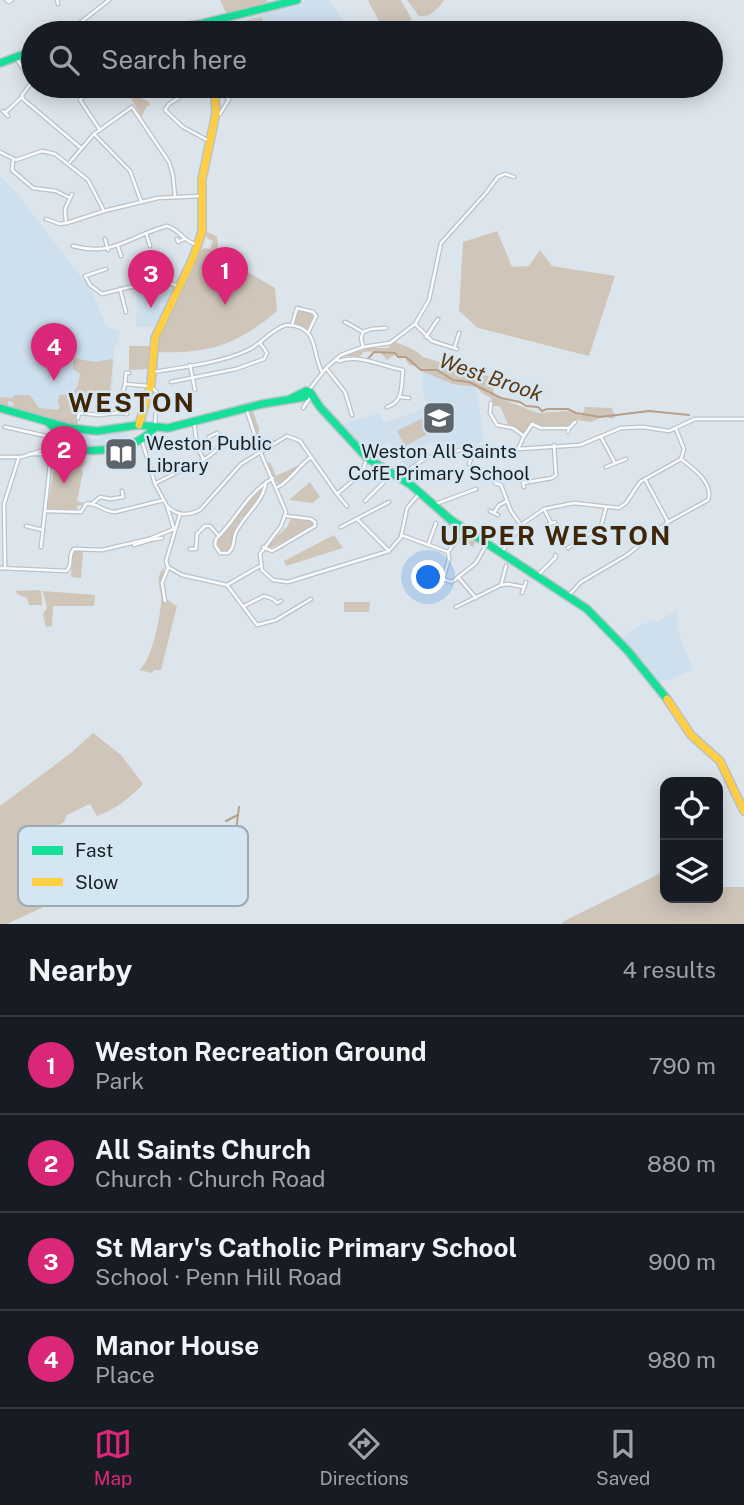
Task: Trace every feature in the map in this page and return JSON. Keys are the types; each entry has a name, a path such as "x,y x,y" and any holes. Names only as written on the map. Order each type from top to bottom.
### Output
{"street":[{"path":"6,0 12,0"},
{"path":"82,21 109,0"},
{"path":"216,21 296,0"},
{"path":"0,63 21,55"},
{"path":"15,57 21,66"},
{"path":"6,113 21,98"},
{"path":"23,98 81,148"},
{"path":"82,98 80,100 100,130"},
{"path":"178,98 165,110 183,127 209,141"},
{"path":"139,425 151,386 155,338 199,244 203,221 203,169 216,115 214,98"},
{"path":"216,115 220,114 228,98"},
{"path":"69,163 94,134 133,108 145,130 169,162 175,197"},
{"path":"94,134 130,171 136,181 141,201"},
{"path":"0,152 14,159 42,150 55,154 88,180 104,211"},
{"path":"14,159 12,170 30,187 54,190 71,196 65,209 66,223"},
{"path":"303,408 322,372 336,359 363,347 390,342 415,324 429,300 441,243 498,177 503,174 514,177"},
{"path":"46,219 60,224 141,201 201,196"},
{"path":"73,246 93,251 108,250 167,226 174,228 184,239 199,244"},
{"path":"146,233 150,246"},
{"path":"105,239 108,250"},
{"path":"177,239 178,242 184,239"},
{"path":"118,246 121,256"},
{"path":"85,276 106,269"},
{"path":"157,270 161,272 164,284"},
{"path":"81,271 90,285 102,294 120,289 172,283 179,286"},
{"path":"135,274 144,273 141,287"},
{"path":"120,289 126,312"},
{"path":"289,325 298,308 313,312 316,316 308,333"},
{"path":"426,337 438,319"},
{"path":"346,324 363,332"},
{"path":"415,324 432,341 456,348 457,334"},
{"path":"152,372 231,357 260,343 278,328 289,325 308,333 322,372"},
{"path":"363,347 363,332 382,327"},
{"path":"172,382 236,369 264,359 267,353 260,343"},
{"path":"336,359 358,357 405,370 400,397 390,408"},
{"path":"190,365 196,390"},
{"path":"326,368 345,391 352,415"},
{"path":"117,413 126,373 129,373"},
{"path":"125,384 151,386 157,392 154,430 158,445"},
{"path":"0,408 90,431 139,425 154,430 308,395"},
{"path":"308,395 367,458 402,479 451,520 587,609 620,642 660,689 691,735 717,757 744,811"},
{"path":"400,397 409,398"},
{"path":"491,404 488,409 497,425 513,428 524,436"},
{"path":"246,408 260,451 286,507 286,516 281,526 260,554 260,566 270,578 288,582 389,551 401,535 407,508 420,493"},
{"path":"78,418 79,413 127,414"},
{"path":"402,479 411,468 426,458 469,448 518,449 583,444 628,427 669,431 700,418 744,419"},
{"path":"14,428 15,421"},
{"path":"46,421 68,449"},
{"path":"194,421 197,447 204,460"},
{"path":"518,449 532,424 541,428 568,430 575,422"},
{"path":"60,437 64,426"},
{"path":"5,427 60,437"},
{"path":"501,553 521,525 544,509 574,503 614,509 623,506 638,484 681,459 684,449 676,429"},
{"path":"0,457 19,457 40,451 68,449 101,450 142,441 154,430"},
{"path":"155,484 204,460 224,444 219,434 215,433 209,438"},
{"path":"167,506 180,514 191,514 200,510 234,470 260,451 291,436 300,441 348,506"},
{"path":"601,437 615,463"},
{"path":"142,441 155,484 167,506 174,529"},
{"path":"524,487 523,483 556,475 554,445"},
{"path":"469,448 469,464"},
{"path":"30,454 44,454 50,464 41,547"},
{"path":"19,457 2,515 2,568 66,571 74,549 102,550 162,538"},
{"path":"277,488 288,481 301,464 311,457"},
{"path":"337,494 362,473 367,458"},
{"path":"606,467 626,459"},
{"path":"569,595 581,582 627,555 668,522 705,503 710,496 709,489 697,471 681,459"},
{"path":"365,501 391,474"},
{"path":"266,482 260,500 236,533 233,548 222,554 216,549 215,541 247,499 266,482 273,478"},
{"path":"645,479 668,522"},
{"path":"495,483 501,485 521,525"},
{"path":"433,505 476,488"},
{"path":"47,511 80,512 86,504 93,503 100,497 123,497 122,491"},
{"path":"93,503 107,511 115,512 164,500"},
{"path":"494,513 499,505 507,501"},
{"path":"341,527 389,502"},
{"path":"568,548 573,542 601,526 606,508"},
{"path":"544,509 551,523"},
{"path":"165,601 162,583 180,514"},
{"path":"263,548 272,551 315,526 311,519 286,516"},
{"path":"356,519 389,551"},
{"path":"428,545 436,522"},
{"path":"26,526 43,530"},
{"path":"190,549 197,548 197,536 205,526 211,526 219,536"},
{"path":"134,545 174,529"},
{"path":"401,535 447,552"},
{"path":"447,552 458,539"},
{"path":"420,566 443,580 452,582 476,562 487,544"},
{"path":"443,580 449,558 447,552"},
{"path":"537,576 555,555"},
{"path":"227,585 260,566"},
{"path":"501,585 506,566"},
{"path":"168,567 182,575 227,585 254,623 260,625 282,617 311,600"},
{"path":"458,577 476,598"},
{"path":"522,593 526,582"},
{"path":"456,607 501,585 524,587"},
{"path":"244,606 264,596 277,603 281,601"}],"shaded area":[{"path":"220,0 267,0 267,3 227,15"},
{"path":"309,0 329,0 343,21 238,21"},
{"path":"401,0 412,20 379,21 368,1"},
{"path":"407,0 444,0 427,16 419,16"},
{"path":"262,17 262,21 244,21"},
{"path":"131,98 148,101 150,105 146,107 142,117"},
{"path":"0,176 15,191 91,290 104,319 102,322 108,328 120,331 118,345 114,346 112,392 105,398 79,398 77,424 0,406"},
{"path":"206,231 217,237 219,255 275,288 277,311 249,332 221,345 192,351 156,352 161,329 200,251 204,248 210,249 213,241 207,238"},
{"path":"497,231 512,267 529,266 540,250 552,266 615,276 589,356 478,328 459,311 463,242"},
{"path":"171,285 175,288 157,325 136,327 137,289 153,290"},
{"path":"298,310 314,315 307,329 295,323"},
{"path":"395,342 423,357 491,377 494,396 538,413 568,411 582,416 585,407 612,408 615,417 612,419 604,416 591,422 577,420 567,427 531,423 524,433 508,424 500,406 493,406 491,398 476,387 445,381 421,371 420,367 409,365 405,358 394,355 387,360 379,351 363,352 360,357 346,356 370,348 388,348"},
{"path":"129,346 150,346 149,369 129,370"},
{"path":"73,358 94,362 113,359 110,394 104,397 84,396 81,401 73,400 71,408 78,417 77,427 13,409 13,402 8,401 8,408 0,405 0,397 30,395 39,408 57,410 60,408 59,395 71,395 78,385 80,374 73,369"},
{"name":"Weston All Saints CofE Primary School","path":"423,371 476,386 484,442 447,447 441,451 437,441 421,447 419,445 410,450 417,461 407,469 389,443 363,452 340,425 380,413 384,423 427,408 422,384"},
{"path":"252,409 259,428 258,437 275,440 263,447 255,434 249,413"},
{"path":"423,418 430,433 405,446 397,431"},
{"path":"67,429 89,434 90,439 101,439 102,433 125,430 129,441 102,448 69,447 62,434"},
{"path":"61,461 87,461 81,469 83,472 77,501 86,504 77,506 77,511 47,510 54,468 61,466"},
{"path":"270,462 276,476 299,465 281,484 277,483 267,464"},
{"path":"310,482 320,497 313,503 289,500"},
{"path":"264,485 255,505 240,519 242,521 233,535 232,548 226,553 221,552 215,544 217,540 244,504 247,504 246,500"},
{"path":"418,497 423,498 447,521 476,540 473,548"},
{"path":"291,518 310,521 312,528 268,549 267,545 287,527"},
{"path":"334,535 343,548 286,566 284,561"},
{"path":"75,551 83,551 81,578 71,577 72,554"},
{"path":"164,567 161,585 164,598 177,606 161,670 154,670 152,673 139,670 151,650 157,629 161,598 159,576"},
{"path":"16,591 41,591 42,605 29,605 27,598"},
{"path":"43,591 95,595 94,606 53,606 52,626 46,627 43,614 47,608"},
{"path":"344,602 370,602 369,612 344,612"},
{"path":"677,611 678,632 693,670 658,684 620,639 640,626 655,619 656,622"},
{"path":"93,733 121,755 143,784 127,799 97,816 90,804 67,815 64,822 57,826 18,826 18,906 46,906 7,924 0,924 0,806 71,753"},
{"path":"660,873 660,903 723,903 723,887 744,887 744,924 562,922"}],"waterway":[{"name":"West Brook","path":"368,359 374,352 395,353 398,357 406,357 421,370 437,370 453,380 469,382 501,398 538,407 542,411 568,409 600,417 649,411 689,415"},
{"path":"237,826 239,807"},
{"path":"226,821 238,815"}],"traffic: fast":[{"path":"212,21 297,0"},
{"path":"0,63 21,55"},
{"path":"292,398 306,391 310,392 320,407 367,458 411,485 451,520 587,609 628,651 667,699"},
{"path":"0,408 70,428 97,431 139,425 168,428 262,404 305,397"},
{"path":"49,423 58,432 65,447 87,450 125,446 146,436 154,428"}],"traffic: slow":[{"path":"139,425 151,384 155,338 193,258 202,232 202,179 216,113 215,98"},
{"path":"667,699 691,735 720,761 744,811"}],"place":[{"name":"Weston Recreation Ground","path":"225,305"},
{"name":"St Mary's Catholic Primary School","path":"151,308"},
{"name":"Manor House","path":"54,381"},
{"name":"Weston All Saints CofE Primary School","path":"439,418"},
{"name":"Weston Public Library","path":"121,454"},
{"name":"All Saints Church","path":"64,484"}],"district":[{"name":"WESTON","path":"132,402"},
{"name":"UPPER WESTON","path":"556,535"}]}
